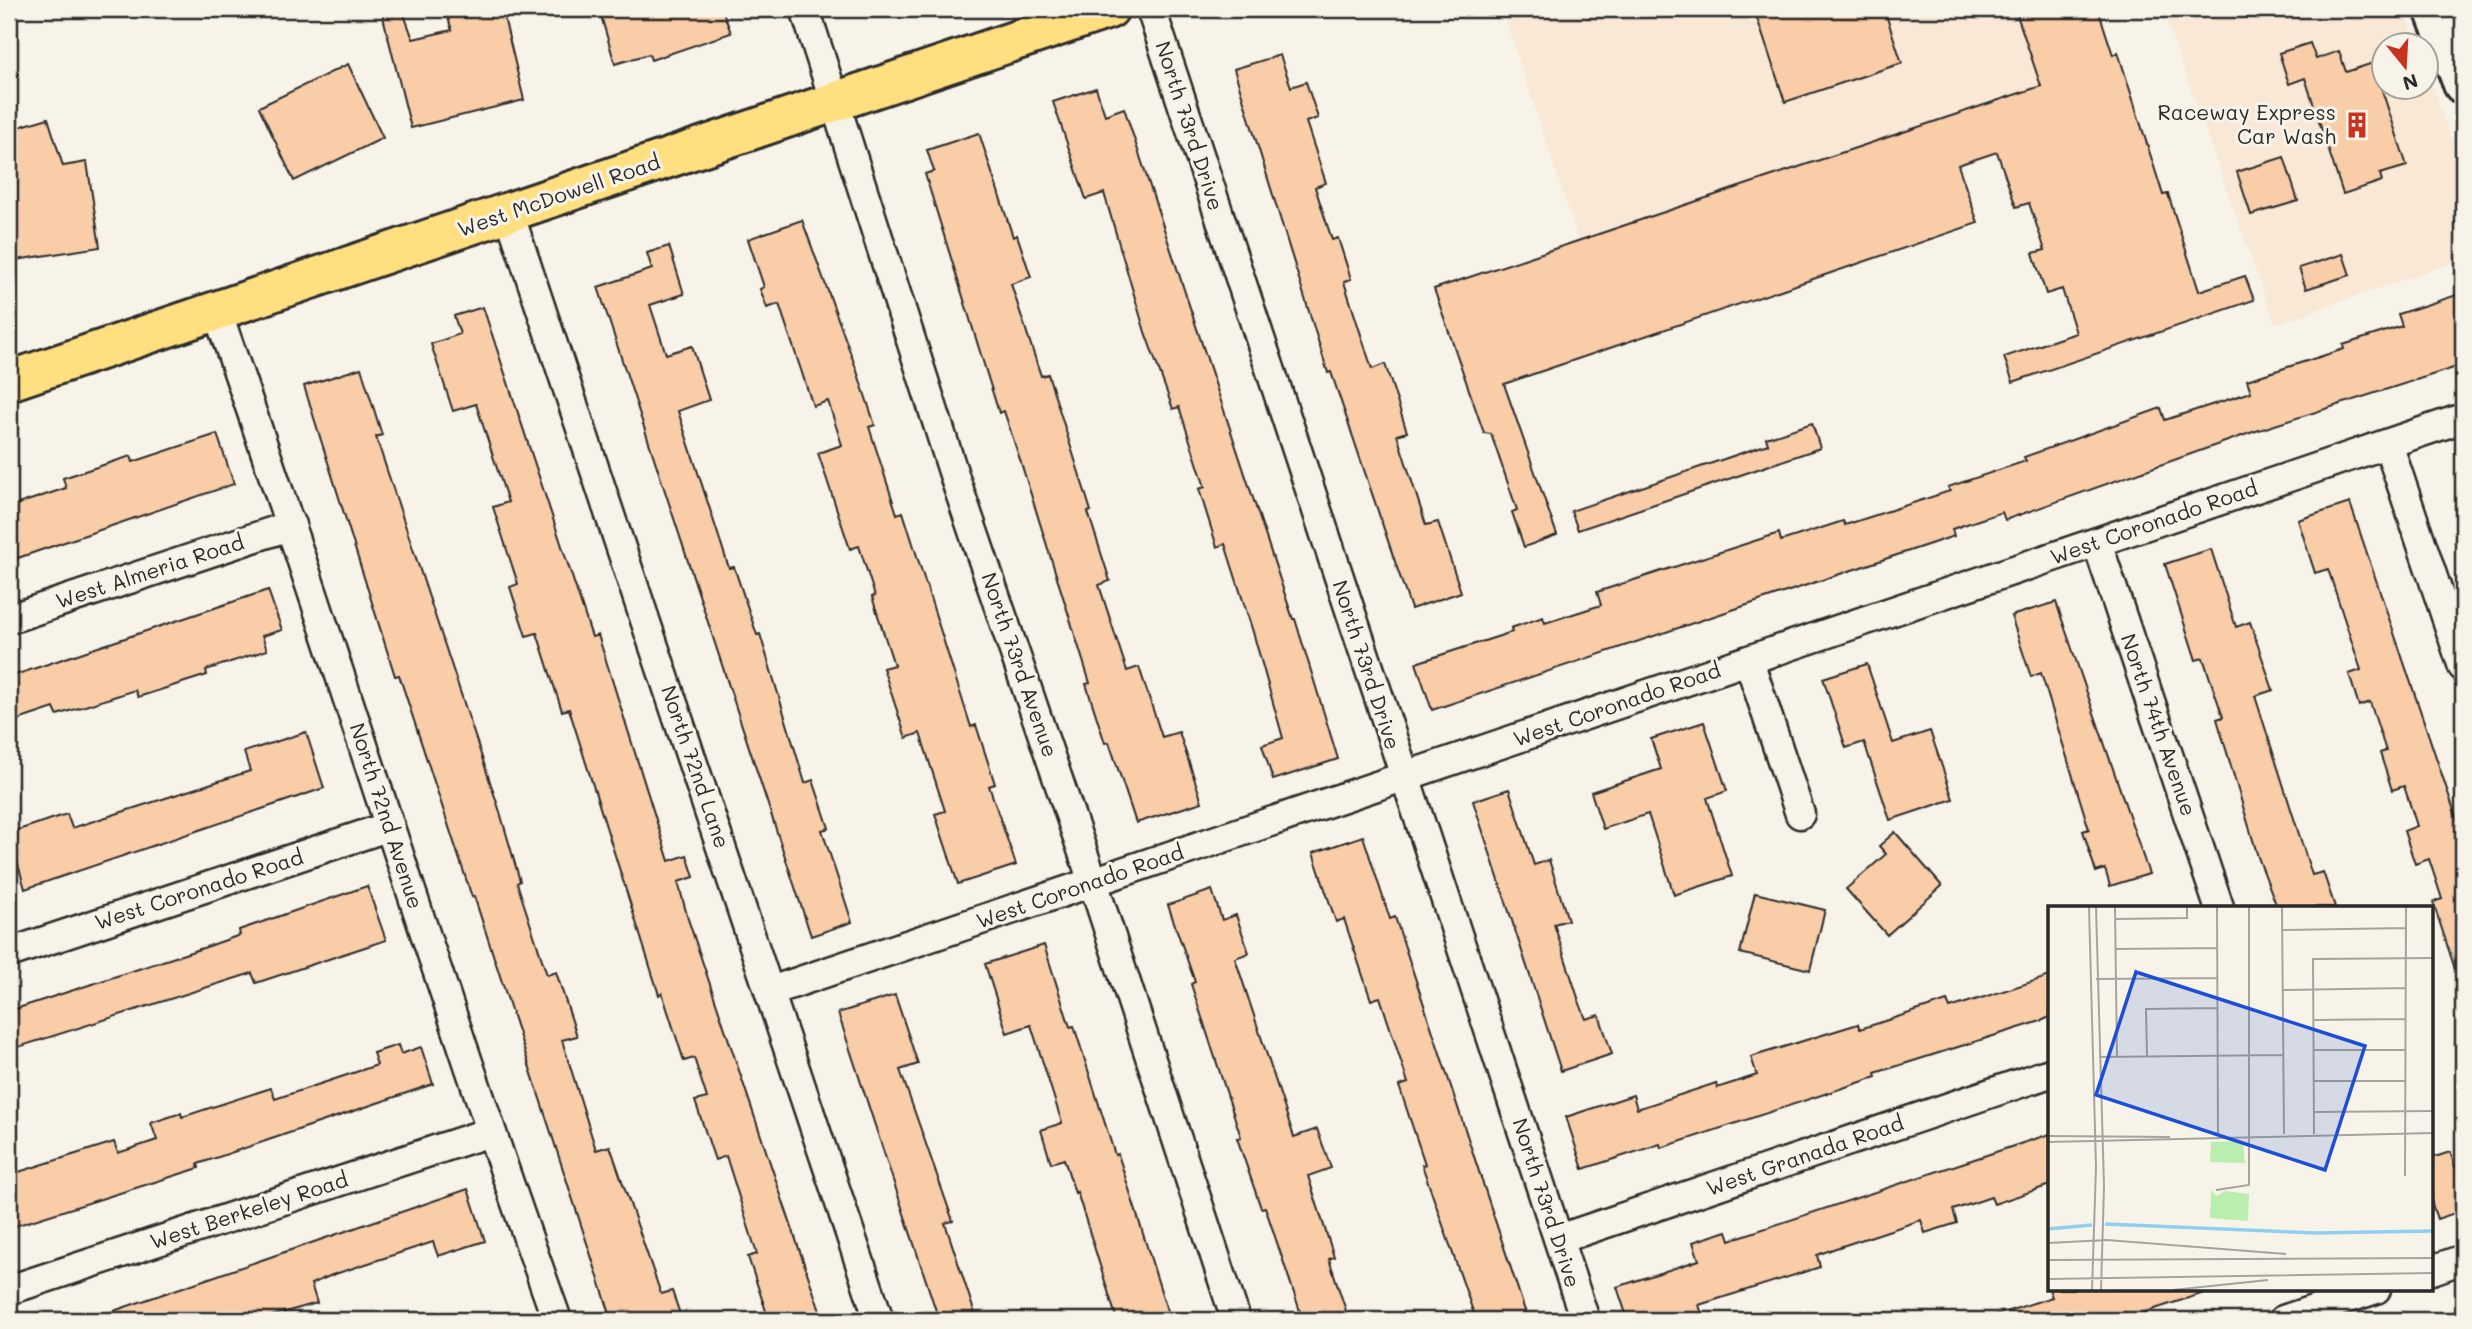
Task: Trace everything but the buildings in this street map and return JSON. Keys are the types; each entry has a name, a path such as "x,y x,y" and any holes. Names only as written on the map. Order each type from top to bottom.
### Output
{"main road":[{"name":"West McDowell Road","path":"9,382 1109,9"},
{"path":"2434,9 2463,84"}],"street":[{"name":"North 73rd Avenue","path":"805,9 953,471 1093,882 1236,1320"},
{"name":"North 73rd Drive","path":"1151,9 1403,778 1585,1320"},
{"name":"North 72nd Lane","path":"509,214 879,1320"},
{"name":"North 72nd Avenue","path":"217,311 292,524 490,1132 557,1320"},
{"name":"West Coronado Road","path":"771,992 2463,418"},
{"path":"2388,444 2463,667"},
{"name":"West Almeria Road","path":"9,619 292,524"},
{"name":"North 74th Avenue","path":"2097,542 2219,906"},
{"path":"1749,661 1800,814"},
{"name":"West Coronado Road","path":"9,953 390,826"},
{"name":"West Granada Road","path":"1559,1239 2048,1074"},
{"name":"West Berkeley Road","path":"9,1290 490,1132"},
{"path":"2434,1269 2463,1259"},
{"path":"2283,1320 2373,1290"}],"shaded area":[{"path":"1502,9 2015,9 2041,86 1579,241"},
{"path":"2162,9 2404,9 2412,32 2370,32 2370,102 2438,102 2463,172 2463,259 2275,324"}],"place":[{"name":"Raceway Express Car Wash","path":"2357,125"}]}
